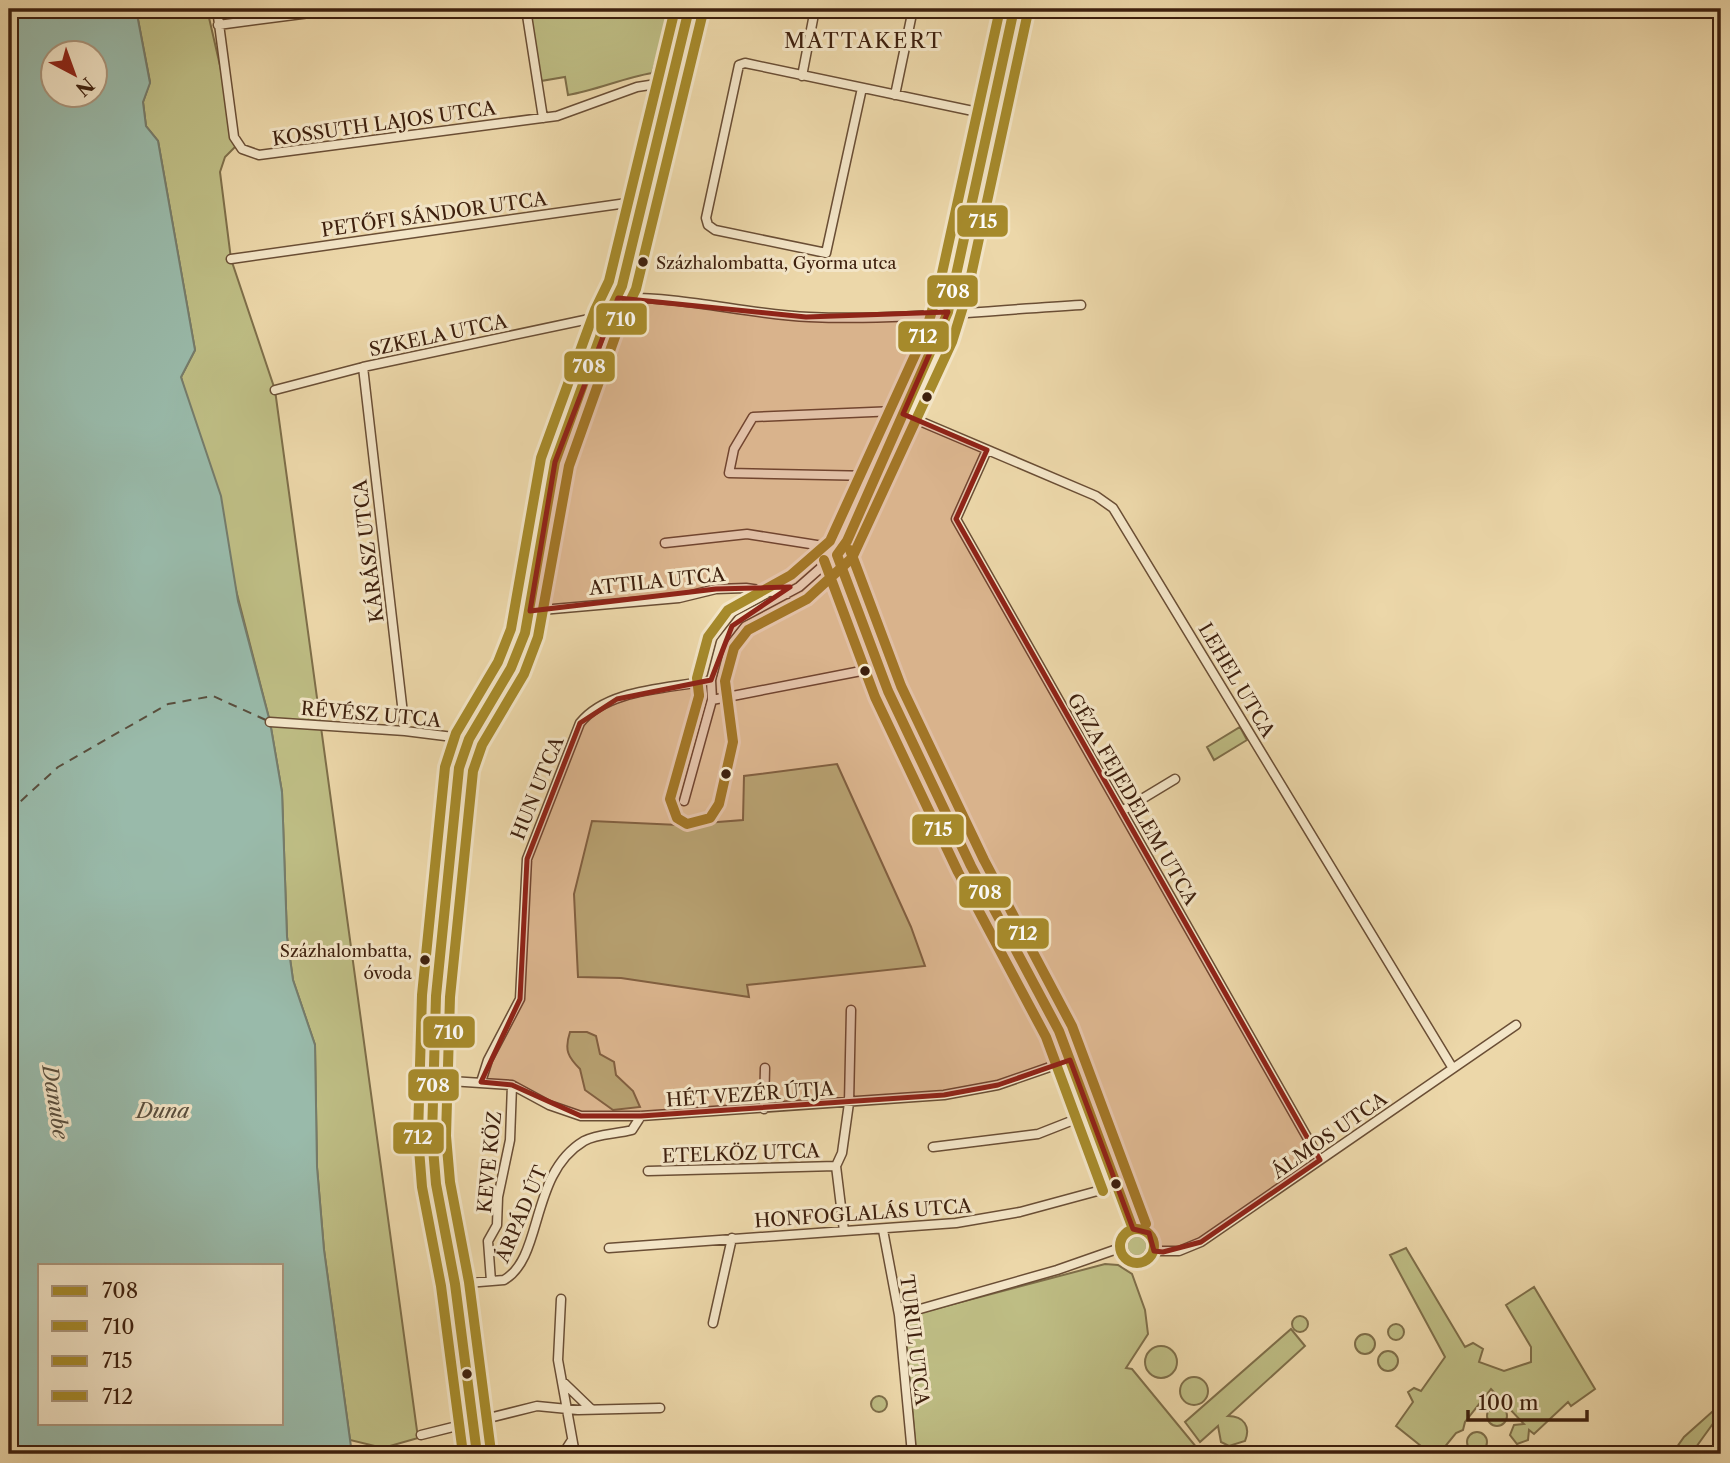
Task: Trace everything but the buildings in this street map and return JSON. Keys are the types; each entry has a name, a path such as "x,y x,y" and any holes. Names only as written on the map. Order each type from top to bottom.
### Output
{"street":[{"name":"KOSSUTH LAJOS UTCA","path":"217,9 234,137 247,153 268,154 542,118 584,109 637,87 669,82"},
{"path":"218,25 341,9"},
{"path":"526,9 542,118"},
{"path":"477,1454 455,1284 433,1161 436,996 460,768 469,740 519,651 530,611 555,462 608,315 618,298 689,9"},
{"path":"802,76 815,9"},
{"path":"895,95 913,9"},
{"path":"684,801 712,700 711,680 721,642 732,626 787,594 837,555 847,541 948,312 1013,9"},
{"path":"862,88 826,253 715,230 708,225 706,218 736,70 746,63 992,115"},
{"name":"PETŐFI SÁNDOR UTCA","path":"231,259 641,201"},
{"path":"618,298 674,299 806,317 879,318 1081,305"},
{"name":"SZKELA UTCA","path":"275,390 363,367 608,315"},
{"name":"KÁRÁSZ UTCA","path":"363,367 404,731"},
{"name":"LEHEL UTCA","path":"874,475 729,473 734,449 753,417 891,410 1106,501 1118,515 1452,1067"},
{"name":"GÉZA FEJEDELEM UTCA","path":"987,450 956,519 1320,1160"},
{"path":"665,543 747,534 823,546 837,555 888,691 976,875 1050,1011 1133,1229"},
{"name":"ATTILA UTCA","path":"530,611 679,597 716,589 746,588 787,594"},
{"path":"712,700 861,671"},
{"name":"HUN UTCA","path":"481,1082 488,1060 520,999 527,859 540,817 568,760 580,723 594,709 617,699 711,680"},
{"name":"RÉVÉSZ UTCA","path":"270,722 404,731 469,740"},
{"path":"1122,811 1175,779"},
{"path":"844,1231 836,1166 842,1153 849,1103 851,1010"},
{"name":"ÁLMOS UTCA","path":"1154,1251 1179,1251 1201,1242 1516,1025"},
{"name":"HÉT VEZÉR ÚTJA","path":"435,1080 512,1085 558,1109 581,1116 641,1116 944,1095 998,1086 1070,1060"},
{"path":"764,1109 765,1068"},
{"name":"KEVE KÖZ","path":"491,1281 488,1241 498,1225 498,1197 510,1140 512,1085"},
{"path":"933,1147 1038,1134 1089,1114"},
{"name":"ÁRPÁD ÚT","path":"455,1284 504,1280 516,1270 546,1185 563,1160 587,1140 632,1130 641,1116"},
{"name":"ETELKÖZ UTCA","path":"648,1171 836,1166"},
{"name":"HONFOGLALÁS UTCA","path":"609,1248 883,1230 987,1219 1116,1186"},
{"path":"1133,1229 1149,1234 1154,1242 1154,1251 1148,1260 1132,1263 1124,1258 1120,1248 1122,1238 1133,1229"},
{"name":"TURUL UTCA","path":"883,1230 899,1315 912,1454"},
{"path":"713,1323 732,1238"},
{"path":"899,1315 1057,1270 1120,1248"},
{"path":"561,1299 558,1360 575,1454"},
{"path":"562,1380 591,1409"},
{"path":"421,1435 523,1408 660,1408"},
{"path":"562,1454 572,1440"}],"highlighted area":[{"path":"618,298 806,317 948,312 903,414 987,450 956,519 1320,1160 1201,1242 1163,1252 1154,1251 1149,1233 1133,1229 1070,1060 998,1085 944,1095 641,1116 581,1116 512,1085 481,1082 520,999 527,859 580,723 617,699 711,680 732,626 790,587 716,589 530,611 555,462"}],"shaded area":[{"path":"136,9 207,9 238,144 225,157 220,172 231,259 275,390 418,1438 383,1448 350,1440 324,1250 317,1167 315,1045 293,980 287,937 282,792 270,722 181,377 195,350 158,141 146,126 143,102 150,82"},
{"path":"527,9 671,9 652,73 568,95 565,77 535,82"},
{"path":"1240,727 1247,740 1214,760 1207,747"},
{"path":"837,764 911,927 925,966 747,985 749,997 621,978 578,977 574,894 592,821 679,825 743,820 744,776"},
{"path":"570,1032 587,1032 596,1036 600,1054 614,1062 616,1075 633,1091 640,1107 613,1110 585,1090 580,1069 568,1053"},
{"path":"1137,1236 1144,1239 1147,1246 1144,1253 1137,1256 1130,1253 1127,1246 1130,1239"},
{"path":"1406,1248 1465,1347 1473,1343 1483,1349 1479,1362 1504,1371 1531,1362 1531,1347 1506,1305 1534,1287 1595,1389 1571,1406 1568,1402 1534,1434 1529,1430 1528,1440 1517,1444 1510,1435 1514,1425 1524,1424 1491,1389 1465,1422 1463,1430 1456,1433 1439,1454 1431,1454 1396,1426 1413,1402 1408,1392 1414,1388 1421,1391 1445,1357 1390,1255"},
{"path":"1105,1264 1118,1265 1132,1274 1145,1310 1148,1334 1126,1368 1132,1369 1202,1454 916,1454 904,1317"},
{"path":"1300,1316 1306,1318 1306,1330 1300,1332 1294,1330 1292,1324 1294,1318"},
{"path":"1393,1324 1399,1324 1404,1332 1402,1338 1393,1340 1388,1335 1388,1329"},
{"path":"1291,1329 1305,1346 1228,1416 1234,1416 1245,1423 1245,1441 1229,1446 1221,1442 1218,1426 1200,1442 1185,1422"},
{"path":"1365,1334 1372,1337 1375,1344 1372,1351 1365,1354 1358,1351 1355,1344 1358,1337"},
{"path":"1161,1346 1172,1351 1177,1362 1172,1373 1161,1378 1150,1373 1145,1362 1150,1351"},
{"path":"1388,1351 1395,1354 1398,1361 1395,1368 1388,1371 1381,1368 1378,1361 1381,1354"},
{"path":"1194,1377 1204,1381 1208,1391 1204,1401 1194,1405 1184,1401 1180,1391 1184,1381"},
{"path":"879,1396 885,1398 885,1410 879,1412 873,1410 871,1404 873,1398"},
{"path":"1497,1406 1504,1409 1507,1416 1504,1423 1497,1426 1490,1423 1487,1416 1490,1409"},
{"path":"1713,1411 1717,1418 1691,1454 1672,1454 1684,1437"},
{"path":"1477,1432 1484,1435 1487,1442 1484,1449 1477,1452 1470,1449 1467,1442 1470,1435"}],"water":[{"name":"Duna","path":"9,9 136,9 150,83 143,102 146,126 158,141 195,350 181,377 221,496 238,601 270,722 282,792 287,937 293,980 315,1045 317,1167 324,1250 352,1454 9,1454"}],"ferry route":[{"path":"9,812 58,767 168,704 213,696 268,721"}],"transit line":[{"name":"712","path":"463,1454 441,1286 422,1187 418,1136 422,995 445,767 456,733 498,662 511,629 541,458 595,310 609,281 675,9"},
{"name":"708","path":"477,1454 455,1284 436,1184 432,1136 436,996 459,768 469,739 511,668 525,633 555,462 608,315 622,286 689,9"},
{"name":"712","path":"699,695 697,678 708,637 728,610 791,575 830,541 926,331 939,287 1000,9"},
{"name":"708","path":"837,555 847,541 948,312 1014,9"},
{"name":"710","path":"491,1452 469,1282 450,1182 446,1136 450,997 473,771 482,745 524,674 538,637 569,466 621,320 636,289 703,12"},
{"name":"715","path":"699,696 670,799 677,818 687,824 710,818 719,804 733,742 725,681 734,648 748,630 807,599 852,558 952,342 967,294 1028,12"},
{"name":"712","path":"850,550 901,686 984,860 1072,1026 1146,1224"},
{"name":"708","path":"837,555 888,691 971,866 1059,1031 1133,1229"},
{"name":"715","path":"824,560 875,697 958,872 1046,1037 1103,1191"},
{"name":"708","path":"1137,1229 1149,1234 1154,1246 1149,1258 1137,1263 1125,1258 1120,1246 1125,1234 1137,1229"}],"place":[{"name":"Százhalombatta, Gyorma utca","path":"643,262"},
{"name":"Százhalombatta, óvoda","path":"425,960"}],"district":[{"name":"MATTAKERT","path":"864,41"}],"water label":[{"name":"Danube","path":"55,1102"}]}
